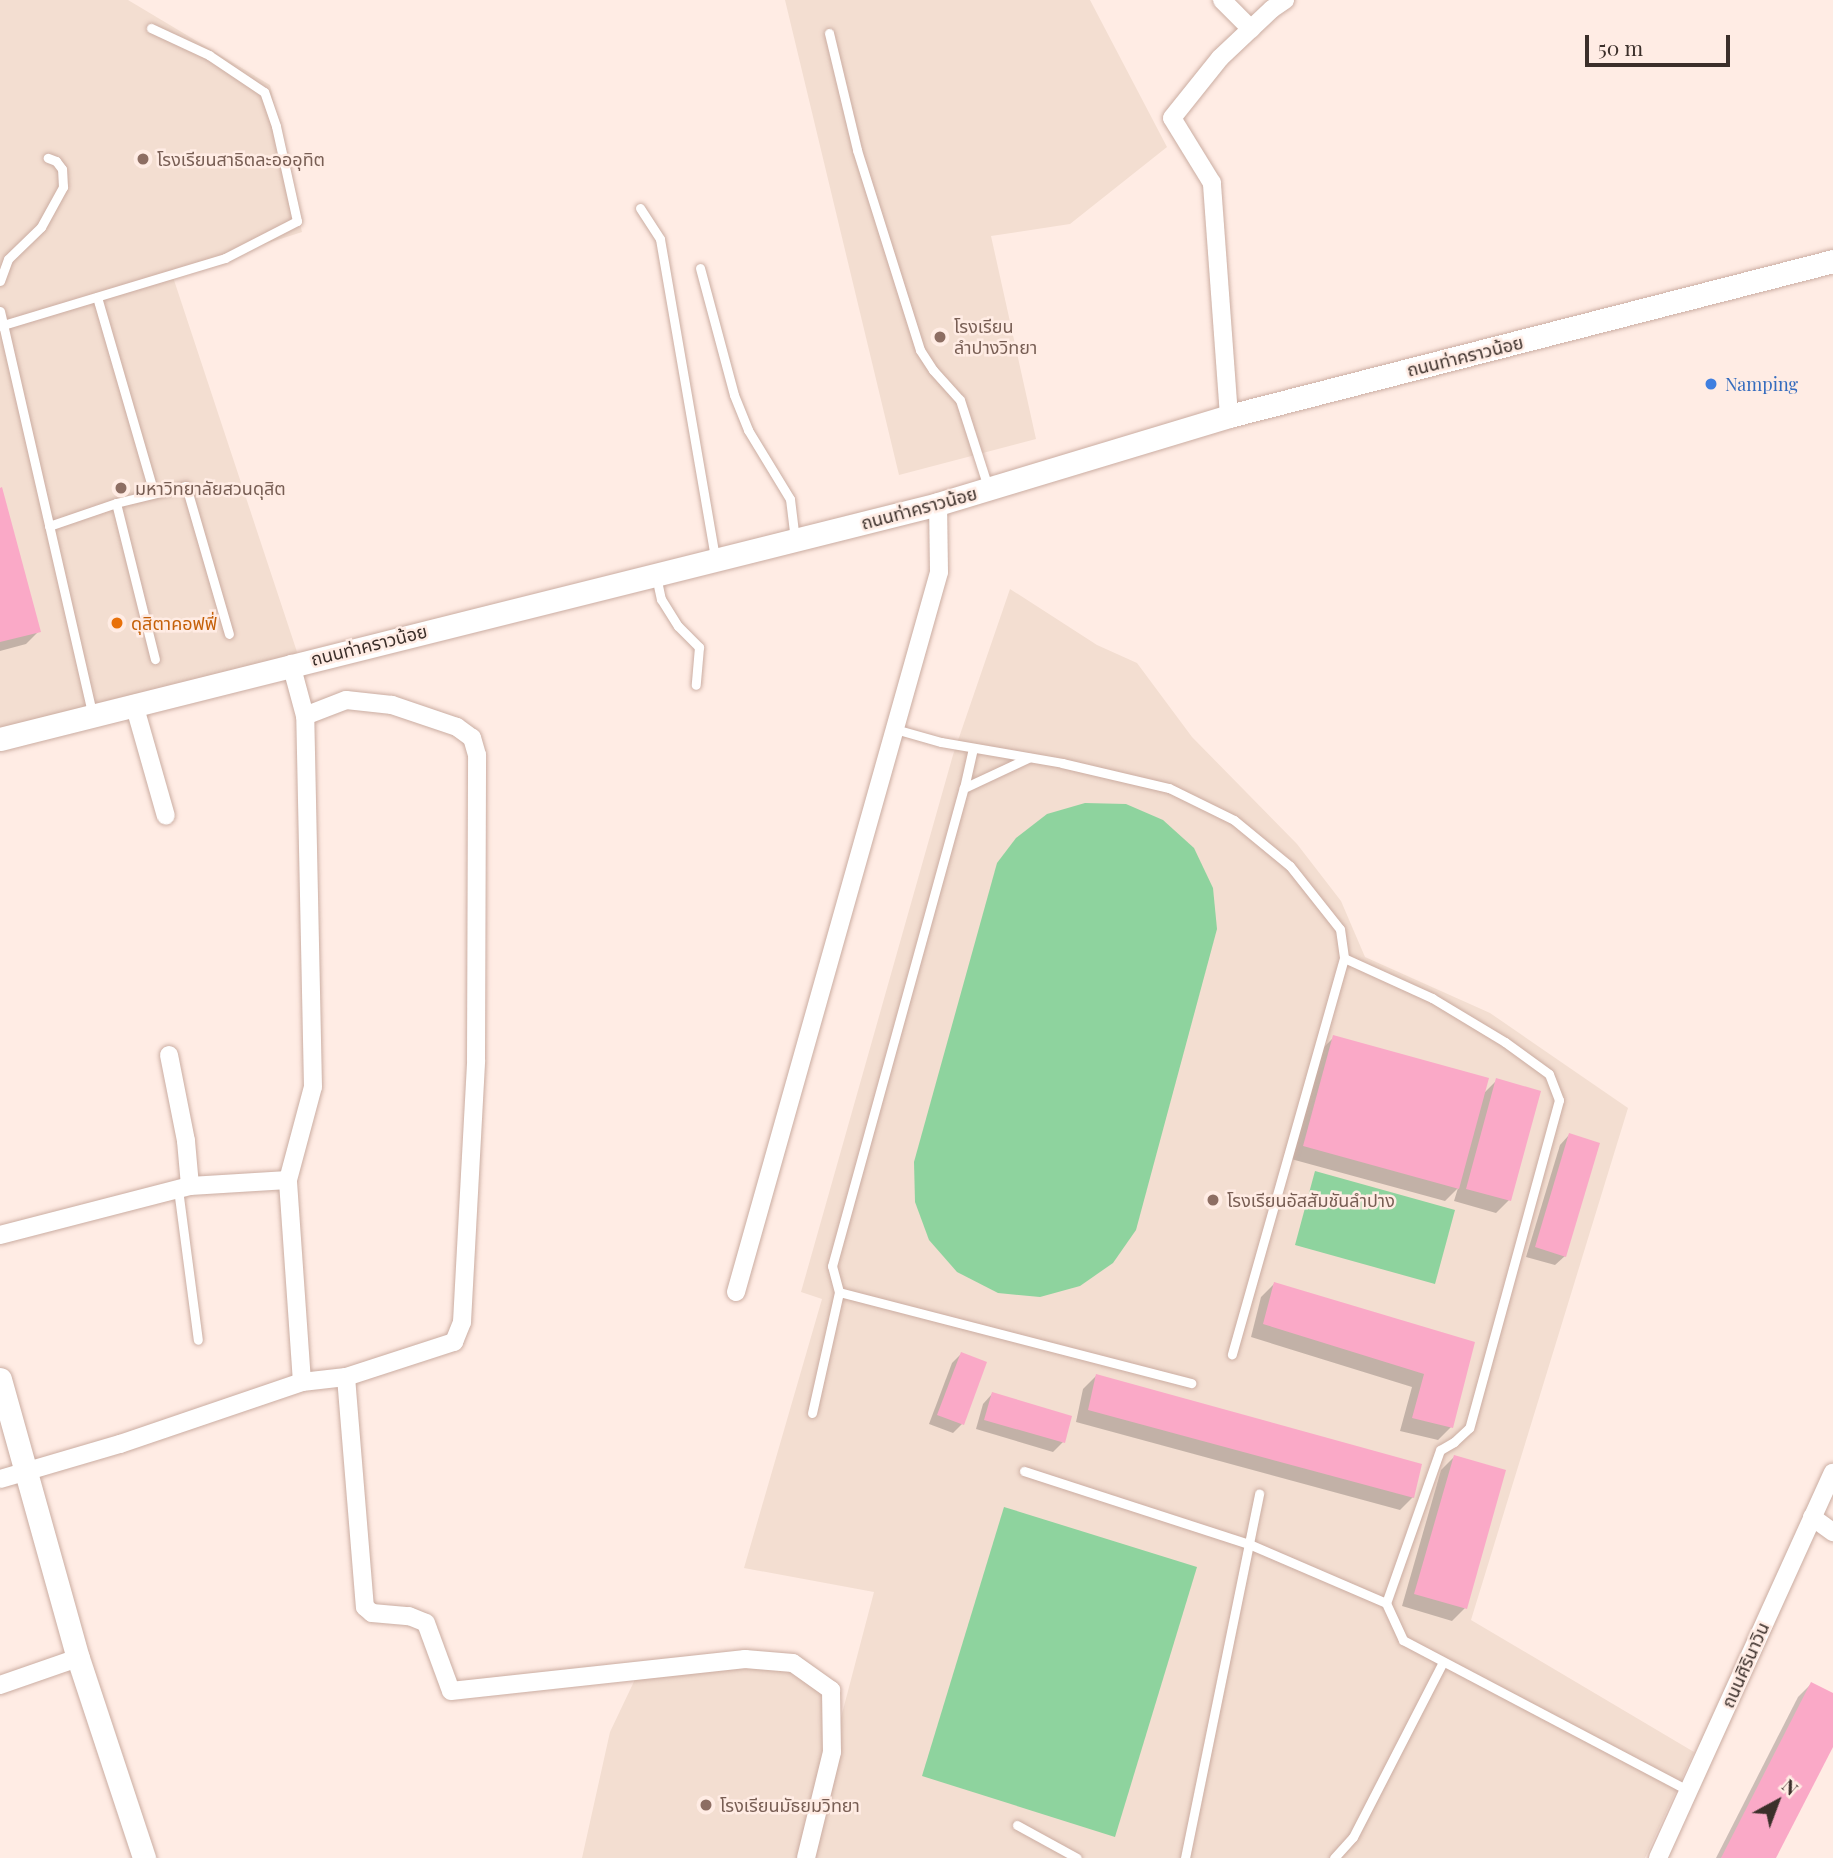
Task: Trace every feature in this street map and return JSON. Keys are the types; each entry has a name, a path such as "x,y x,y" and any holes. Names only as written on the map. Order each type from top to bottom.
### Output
{"street":[{"path":"1222,0 1251,29"},
{"path":"1229,416 1212,183 1172,118 1220,58 1285,0"},
{"name":"ถนนท่าคราวน้อย","path":"0,738 938,504 1229,416 1833,261"},
{"path":"736,1292 939,572 938,504"},
{"path":"291,664 305,716 313,1087 288,1180 302,1382"},
{"path":"0,1479 120,1444 302,1382 346,1377 454,1342 462,1322 476,1060 477,755 472,738 457,727 392,705 346,700 305,716"},
{"path":"134,704 166,816"},
{"path":"169,1055 186,1141 184,1187"},
{"path":"0,1235 184,1187 288,1180"},
{"path":"346,1377 365,1607 372,1613 409,1616 426,1623 451,1691 745,1659 793,1663 831,1690 832,1752 806,1858"},
{"path":"0,1379 78,1658 144,1858"},
{"name":"ถนนศิรินาวิน","path":"1658,1858 1833,1473"},
{"path":"1812,1517 1833,1532"},
{"path":"0,1685 78,1658"}],"lane":[{"path":"2,326 225,258 297,221 276,127 264,92 209,55 151,29"},
{"path":"829,33 857,150 920,350 933,370 960,400 989,489"},
{"path":"0,281 8,259 41,227 63,187 62,169 56,161 48,158"},
{"path":"640,208 660,239 715,560"},
{"path":"700,268 734,395 748,430 790,499 795,540"},
{"path":"97,297 155,493"},
{"path":"0,311 92,713"},
{"path":"49,526 116,503 186,486 229,634"},
{"path":"116,503 155,659"},
{"path":"656,574 661,599 678,626 699,647 696,685"},
{"path":"895,729 1168,788 1234,820 1290,866 1340,929 1344,958 1233,1354"},
{"path":"812,1413 839,1292 832,1266 973,748"},
{"path":"964,789 1030,758"},
{"path":"1344,958 1432,998 1506,1042 1549,1074 1559,1100 1469,1428 1454,1443 1440,1450 1386,1603"},
{"path":"184,1187 198,1340"},
{"path":"839,1292 1191,1383"},
{"path":"1024,1471 1248,1544 1386,1603 1403,1640 1689,1791"},
{"path":"1185,1858 1259,1493"},
{"path":"1334,1858 1353,1836 1443,1662"},
{"path":"1017,1825 1077,1858"}],"shaded area":[{"path":"0,0 128,0 270,85 302,232 172,274 298,655 0,737"},
{"name":"โรงเรียน ลำปางวิทยา","path":"785,0 1090,0 1167,147 1070,224 991,236 1036,439 899,475"},
{"name":"โรงเรียนอัสสัมชันลำปาง","path":"1010,589 1097,645 1137,663 1192,737 1297,844 1341,901 1365,957 1490,1013 1628,1108 1471,1620 1694,1752 1645,1858 582,1858 610,1732 639,1671 793,1663 831,1690 833,1748 874,1592 744,1568 822,1299 801,1292 953,755"}],"green space":[{"path":"1085,803 1126,804 1163,820 1194,848 1213,888 1217,929 1136,1230 1113,1263 1080,1286 1040,1297 998,1293 957,1272 929,1240 915,1202 914,1162 997,863 1016,838 1047,814"},
{"path":"1315,1171 1455,1210 1435,1284 1295,1245"},
{"path":"1004,1507 1197,1567 1115,1837 922,1776"}],"building":[{"path":"2,487 41,632 0,642 0,488"},
{"path":"1333,1035 1489,1078 1459,1189 1303,1146"},
{"path":"1496,1078 1541,1091 1511,1201 1466,1189"},
{"path":"1569,1133 1600,1143 1566,1257 1535,1247"},
{"path":"1274,1282 1475,1342 1453,1428 1412,1418 1424,1374 1263,1324"},
{"path":"961,1352 987,1362 964,1425 937,1415"},
{"path":"1096,1374 1422,1464 1414,1498 1088,1410"},
{"path":"992,1392 1072,1416 1065,1443 984,1420"},
{"path":"1454,1455 1506,1470 1467,1609 1414,1594"},
{"path":"1811,1682 1833,1693 1833,1747 1776,1858 1721,1858"}],"place":[{"name":"โรงเรียนสาธิตละอออุทิต","path":"143,159"},
{"name":"โรงเรียน ลำปางวิทยา","path":"940,337"},
{"name":"Namping","path":"1711,384"},
{"name":"มหาวิทยาลัยสวนดุสิต","path":"121,488"},
{"name":"ดุสิตาคอฟฟี่","path":"117,623"},
{"name":"โรงเรียนอัสสัมชันลำปาง","path":"1213,1200"},
{"name":"โรงเรียนมัธยมวิทยา","path":"706,1805"}]}
